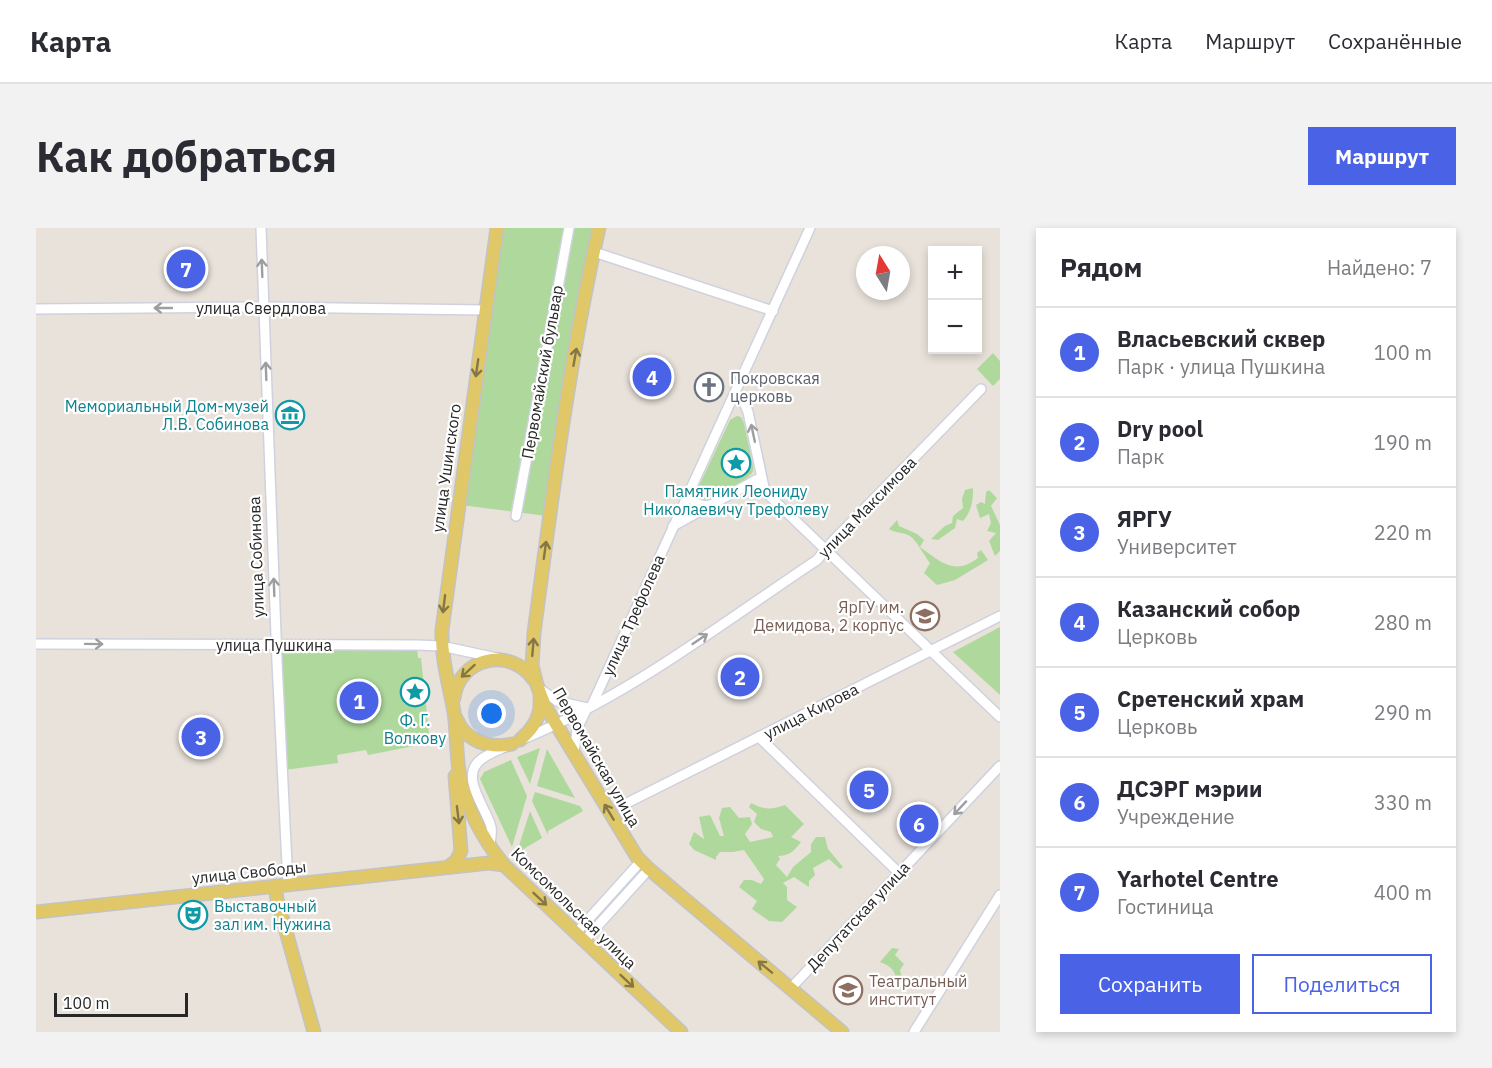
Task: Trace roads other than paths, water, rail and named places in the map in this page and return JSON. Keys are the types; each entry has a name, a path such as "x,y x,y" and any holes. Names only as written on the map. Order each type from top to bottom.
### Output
{"main road":[{"name":"улица Ушинского","path":"454,713 441,646 447,581 497,228"},
{"name":"Первомайская улица","path":"599,228 568,396 535,625 532,657 537,686 556,725 645,865 842,1032"},
{"path":"501,659 511,661 526,670 537,686 540,700 538,716 531,730 516,742 494,746 477,741 463,730 454,713 454,692 464,674 480,662 501,659"},
{"name":"Комсомольская улица","path":"454,713 462,784 472,816 489,846 504,865 681,1032"},
{"name":"Комсомольская улица","path":"447,867 456,861 461,851 455,784 458,758"},
{"path":"465,865 479,857 489,846"},
{"name":"улица Свободы","path":"36,912 465,865 489,863 504,865"},
{"name":"улица Собинова","path":"281,885 277,899 314,1032"}],"street":[{"name":"улица Собинова","path":"261,228 276,645 281,885"},
{"name":"Первомайский бульвар","path":"516,516 569,228"},
{"name":"улица Трефолева","path":"574,753 577,729 590,707 810,228"},
{"path":"594,252 772,310"},
{"name":"улица Свердлова","path":"36,309 485,310"},
{"name":"улица Максимова","path":"489,846 490,825 473,784 474,770 482,758 556,725 652,671 817,560 981,389"},
{"path":"734,394 743,400 748,412 758,479 765,492 1000,717"},
{"path":"673,526 758,479"},
{"path":"691,487 690,495 694,502 702,506 711,504"},
{"name":"улица Кирова","path":"621,806 1000,616"},
{"name":"улица Пушкина","path":"36,644 441,646 511,661"},
{"path":"537,686 557,701 590,707"},
{"path":"759,737 899,873"},
{"name":"Депутатская улица","path":"791,988 1000,766"},
{"path":"580,937 645,865"},
{"path":"914,1032 1000,895"}],"place":[{"name":"Yarhotel Centre","path":"186,269"},
{"name":"Казанский собор","path":"652,377"},
{"name":"Покровская церковь","path":"709,387"},
{"name":"Мемориальный Дом-музей Л.В. Собинова","path":"290,415"},
{"name":"Памятник Леониду Николаевичу Трефолеву","path":"736,463"},
{"name":"ЯрГУ им. Демидова, 2 корпус","path":"925,616"},
{"name":"Dry pool","path":"740,677"},
{"name":"Ф. Г. Волкову","path":"415,692"},
{"name":"Власьевский сквер","path":"359,701"},
{"name":"ЯРГУ","path":"201,737"},
{"name":"Сретенский храм","path":"869,790"},
{"name":"ДСЭРГ мэрии","path":"919,824"},
{"name":"Выставочный зал им. Нужина","path":"193,915"},
{"name":"Театральный институт","path":"848,990"}]}
